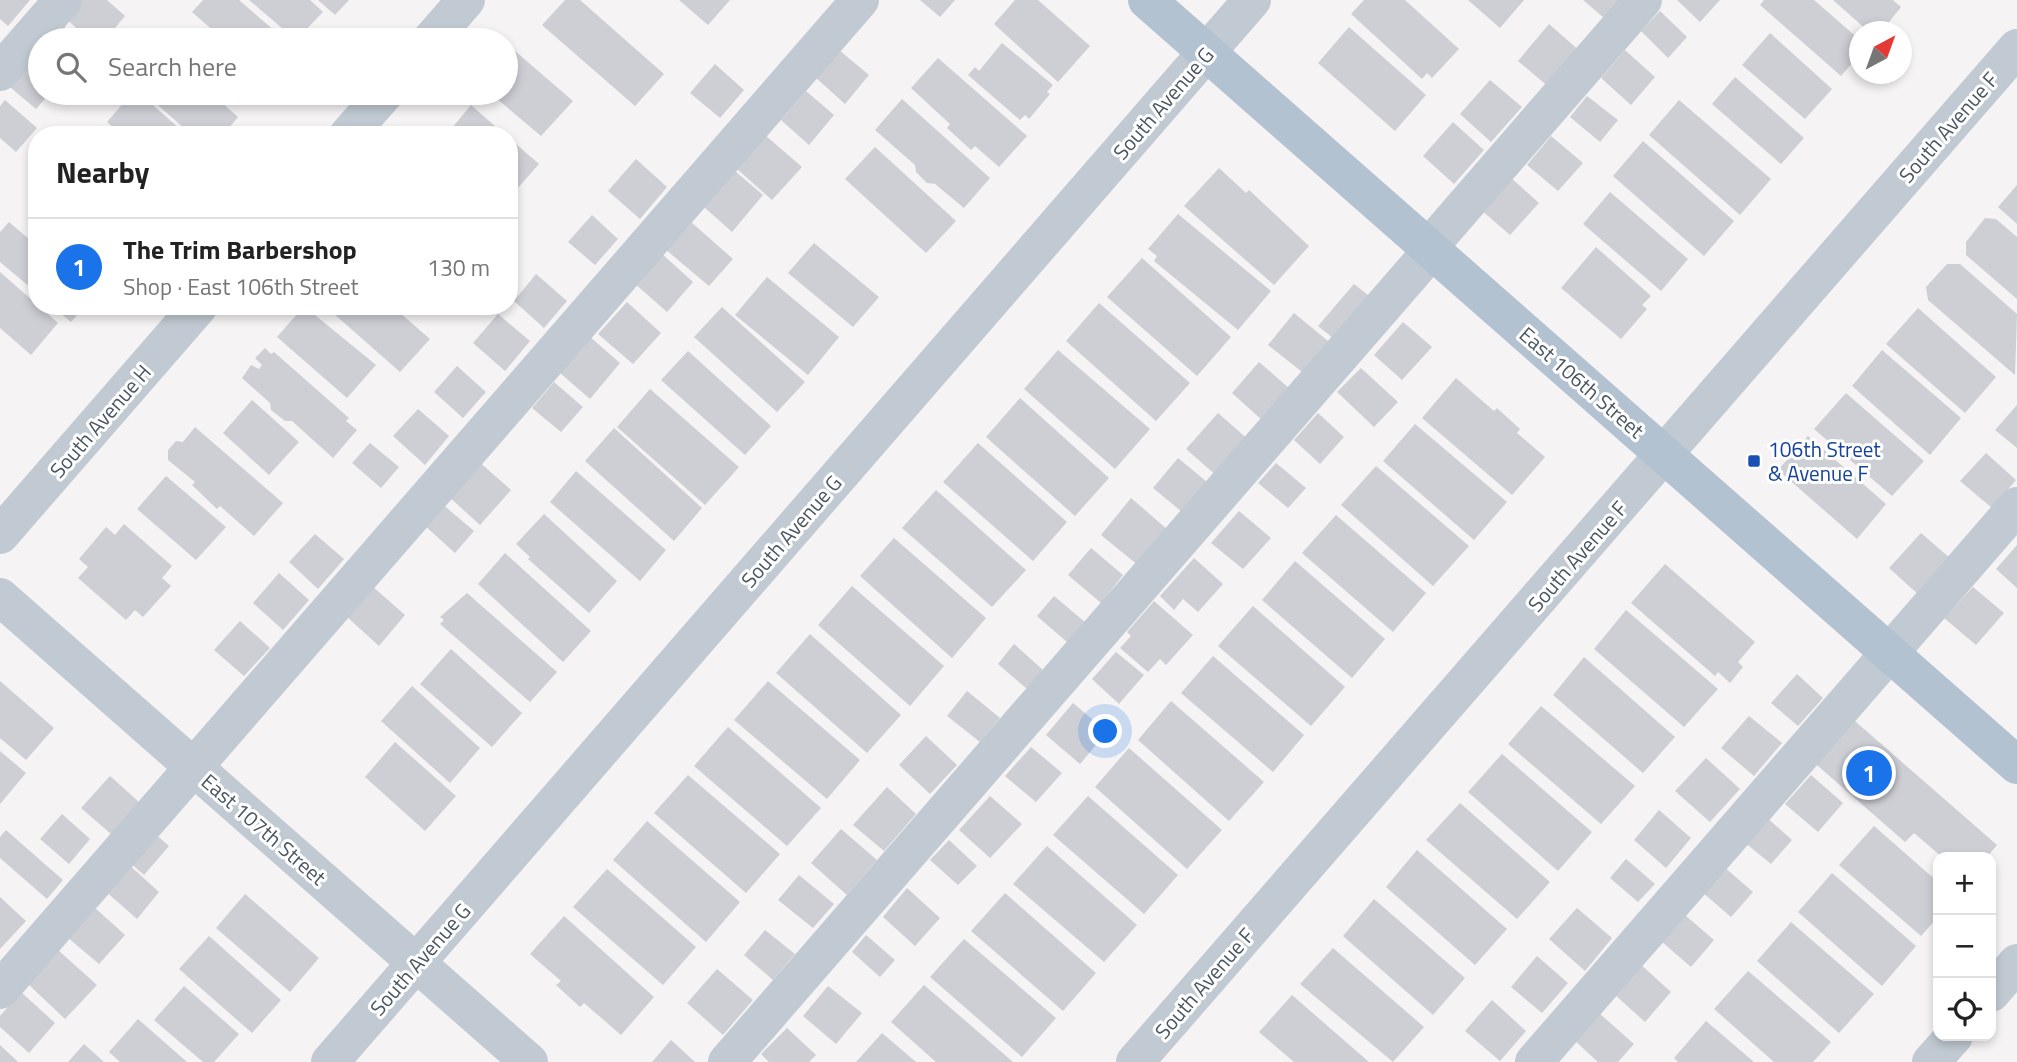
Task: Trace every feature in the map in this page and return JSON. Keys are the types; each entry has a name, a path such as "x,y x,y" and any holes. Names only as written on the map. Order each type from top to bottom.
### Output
{"main road":[{"name":"East 106th Street","path":"1146,0 2017,765"}],"street":[{"path":"38,28 63,0"},
{"path":"442,28 466,0"},
{"path":"0,990 860,0"},
{"name":"South Avenue G","path":"330,1062 1252,0"},
{"path":"727,1062 1643,0"},
{"path":"0,72 28,40"},
{"name":"South Avenue F","path":"1135,1062 2017,48"},
{"path":"356,126 374,105"},
{"name":"South Avenue H","path":"0,535 191,315"},
{"path":"1534,1062 2017,506"},
{"name":"East 107th Street","path":"0,597 528,1062"},
{"path":"1996,987 2017,963"},
{"path":"1931,1062 1950,1041"}],"building":[{"path":"0,0 30,0 8,26 0,19"},
{"path":"78,0 107,0 125,16 115,28 76,28 64,17"},
{"path":"203,0 239,0 271,28 210,28 192,12"},
{"path":"249,0 310,0 323,12 308,28 282,28"},
{"path":"318,0 349,0 335,15"},
{"path":"565,0 580,0 664,74 635,106 542,25"},
{"path":"679,0 730,0 708,25"},
{"path":"920,0 955,0 940,17"},
{"path":"1015,0 1038,0 1090,46 1058,82 994,24"},
{"path":"1364,0 1405,0 1459,49 1432,78 1427,73 1422,79 1351,14"},
{"path":"1468,0 1524,0 1500,28"},
{"path":"1583,0 1620,0 1604,18"},
{"path":"1677,0 1720,0 1700,22"},
{"path":"1764,0 1814,0 1849,30 1849,67 1841,76 1760,5"},
{"path":"1833,0 1893,0 1901,7 1890,21 1857,21"},
{"path":"1660,11 1687,37 1668,58 1641,31"},
{"path":"1549,24 1581,52 1550,88 1518,61"},
{"path":"1349,27 1426,95 1395,131 1318,63"},
{"path":"1770,33 1832,89 1805,119 1742,65"},
{"path":"1002,43 1053,85 1047,92 1050,94 1029,119 1025,115 1020,120 968,75 975,67 979,71"},
{"path":"839,50 869,75 845,104 815,77"},
{"path":"1625,50 1655,77 1631,105 1601,78"},
{"path":"518,54 573,101 541,136 504,105 518,105"},
{"path":"28,56 28,102 4,82"},
{"path":"938,58 1027,136 999,167 975,146 971,150 947,128 950,124 911,88"},
{"path":"715,64 744,90 720,118 690,93"},
{"path":"1735,77 1804,138 1781,164 1712,104"},
{"path":"1490,80 1522,107 1491,142 1460,114"},
{"path":"806,91 834,115 809,145 781,120"},
{"path":"1587,96 1618,120 1600,142 1570,117"},
{"path":"902,99 990,178 964,208 935,184 927,183 916,172 915,165 875,130"},
{"path":"5,100 35,126 28,126 28,138 16,152 0,138 0,106"},
{"path":"1679,100 1771,179 1740,215 1649,135"},
{"path":"122,105 153,105 177,126 112,126 107,122"},
{"path":"158,105 224,105 238,117 230,126 182,126"},
{"path":"471,105 495,126 454,126"},
{"path":"1453,122 1484,150 1454,184 1423,156"},
{"path":"765,135 802,167 772,200 737,169"},
{"path":"1551,136 1583,163 1558,191 1527,165"},
{"path":"1643,141 1734,221 1704,256 1613,176"},
{"path":"518,146 539,164 518,188"},
{"path":"875,147 956,221 926,253 845,179"},
{"path":"636,159 667,187 640,219 608,191"},
{"path":"1219,168 1246,193 1249,190 1309,246 1274,285 1184,206"},
{"path":"735,171 763,195 732,232 704,207"},
{"path":"1510,177 1539,203 1510,235 1480,209"},
{"path":"2017,185 2017,224 1998,207"},
{"path":"1610,192 1688,259 1661,291 1583,224"},
{"path":"1178,214 1271,291 1238,330 1154,261 1157,256 1148,249"},
{"path":"592,215 618,239 595,265 568,242"},
{"path":"1985,218 1996,219 2017,237 2017,299 1966,255 1966,242"},
{"path":"690,221 733,259 709,286 665,249"},
{"path":"9,222 28,238 28,285 0,262 0,232"},
{"path":"814,243 879,297 853,327 788,273"},
{"path":"1596,247 1651,296 1642,305 1647,309 1621,339 1561,288"},
{"path":"661,253 693,282 667,312 634,283"},
{"path":"1142,258 1231,337 1197,376 1107,297"},
{"path":"1947,264 1960,264 2017,314 2015,375 1928,300 1926,287"},
{"path":"0,272 28,297 28,315 49,315 58,323 31,355 0,328"},
{"path":"536,274 567,301 544,328 518,305 518,296"},
{"path":"767,277 839,337 808,375 735,315"},
{"path":"1354,284 1373,299 1338,342 1318,326"},
{"path":"627,302 661,333 633,364 598,334"},
{"path":"1099,303 1190,383 1156,421 1066,341"},
{"path":"722,307 805,382 777,412 694,337"},
{"path":"1918,308 1996,377 1965,413 1886,344"},
{"path":"1294,313 1328,341 1302,372 1268,345"},
{"path":"63,315 77,315 71,322"},
{"path":"296,315 315,315 376,365 347,398 277,337"},
{"path":"335,315 402,315 430,339 400,372"},
{"path":"497,315 530,341 505,371 473,343"},
{"path":"1403,322 1432,347 1402,380 1374,355"},
{"path":"589,336 620,363 590,399 559,372"},
{"path":"265,348 271,354 274,352 349,418 346,421 357,430 333,458 292,421 285,421 271,410 270,403 242,378 251,365 259,369 262,365 255,358"},
{"path":"1058,350 1150,429 1115,469 1024,389"},
{"path":"1882,350 1961,418 1930,455 1852,386"},
{"path":"688,351 771,426 745,455 661,380"},
{"path":"1259,362 1290,389 1262,420 1232,393"},
{"path":"457,366 486,392 463,418 434,392"},
{"path":"1361,368 1398,402 1374,427 1337,392"},
{"path":"1456,378 1494,411 1497,408 1520,429 1517,433 1545,457 1512,495 1422,418"},
{"path":"554,382 583,407 561,432 532,408"},
{"path":"650,389 739,467 705,505 617,427"},
{"path":"1846,393 1924,461 1892,496 1814,429"},
{"path":"1020,398 1109,478 1075,516 986,437"},
{"path":"252,400 299,442 269,475 223,433"},
{"path":"2017,405 2017,448 1995,430"},
{"path":"418,409 449,436 425,465 393,436"},
{"path":"1218,413 1250,441 1218,477 1186,449"},
{"path":"1318,413 1344,437 1320,464 1294,440"},
{"path":"1415,424 1507,502 1474,540 1383,461"},
{"path":"195,427 283,503 254,536 220,506 217,509 192,485 195,482 168,460 168,450 176,441 183,442"},
{"path":"614,428 702,508 674,541 585,461"},
{"path":"1808,436 1886,504 1857,539 1778,470"},
{"path":"370,443 399,467 381,488 352,463"},
{"path":"978,443 1067,522 1033,561 943,482"},
{"path":"1986,453 2016,480 1992,508 1960,481"},
{"path":"1178,458 1207,482 1182,512 1153,488"},
{"path":"477,460 511,490 480,525 447,495"},
{"path":"1276,463 1306,488 1288,508 1258,483"},
{"path":"1376,466 1469,546 1433,586 1341,505"},
{"path":"576,471 666,550 640,581 550,502"},
{"path":"166,476 226,527 196,560 137,509"},
{"path":"936,490 1026,570 992,607 902,528"},
{"path":"1131,498 1168,530 1139,566 1101,535"},
{"path":"441,503 474,531 455,553 423,524"},
{"path":"1239,511 1271,538 1243,569 1211,543"},
{"path":"544,514 617,581 589,613 528,559 530,557 516,544"},
{"path":"1336,515 1426,593 1393,632 1302,553"},
{"path":"124,524 172,566 162,578 171,586 143,617 135,610 126,620 78,578 88,567 79,559 106,527 115,535"},
{"path":"1921,533 1950,558 1919,595 1889,568"},
{"path":"315,534 344,559 318,589 289,562"},
{"path":"894,538 986,618 952,658 860,576"},
{"path":"2017,545 2017,588 1996,569"},
{"path":"1091,548 1123,575 1101,603 1068,575"},
{"path":"505,553 591,631 563,662 478,584"},
{"path":"1194,558 1223,584 1198,612 1183,599 1174,610 1160,596"},
{"path":"1295,561 1385,639 1352,678 1262,600"},
{"path":"1665,564 1755,642 1738,662 1743,667 1730,683 1718,672 1715,676 1631,603"},
{"path":"279,573 309,600 283,630 253,603"},
{"path":"372,586 405,615 379,646 346,616"},
{"path":"852,586 944,666 910,706 818,625"},
{"path":"1973,587 2004,613 1976,645 1944,618"},
{"path":"467,593 557,672 530,702 440,624 444,620 440,617"},
{"path":"1054,596 1085,622 1068,643 1037,616"},
{"path":"1154,601 1193,635 1166,665 1160,659 1148,672 1120,648 1131,636 1127,632"},
{"path":"1253,606 1345,687 1311,726 1218,646"},
{"path":"1626,610 1718,689 1684,727 1594,649"},
{"path":"240,621 270,648 244,676 214,650"},
{"path":"810,634 901,715 867,753 776,673"},
{"path":"1014,644 1043,670 1027,689 998,664"},
{"path":"451,649 522,713 492,747 420,684"},
{"path":"1116,652 1144,675 1119,704 1092,679"},
{"path":"1213,656 1304,735 1273,772 1181,693"},
{"path":"1584,657 1675,737 1643,773 1553,695"},
{"path":"1797,674 1823,698 1798,726 1771,703"},
{"path":"0,681 54,728 26,760 0,738"},
{"path":"768,681 860,760 827,799 734,720"},
{"path":"412,686 480,748 450,783 381,721"},
{"path":"967,691 1000,718 980,742 947,716"},
{"path":"1171,701 1264,782 1229,821 1138,740"},
{"path":"1073,703 1107,732 1080,764 1046,735"},
{"path":"1541,706 1635,786 1601,824 1508,744"},
{"path":"1848,715 1997,845 1991,852 1936,852 1914,833 1905,842 1810,759"},
{"path":"1749,716 1782,743 1754,776 1721,748"},
{"path":"728,727 821,808 787,846 694,766"},
{"path":"926,736 957,765 930,794 899,765"},
{"path":"395,742 456,796 425,831 365,777"},
{"path":"1031,747 1062,773 1036,802 1005,776"},
{"path":"1129,748 1222,830 1187,869 1095,787"},
{"path":"0,751 26,773 0,804"},
{"path":"1502,754 1592,832 1558,871 1468,792"},
{"path":"1706,758 1740,789 1710,822 1675,791"},
{"path":"688,775 780,854 746,893 654,813"},
{"path":"1811,775 1843,803 1818,832 1785,804"},
{"path":"110,776 139,802 111,834 81,808"},
{"path":"887,787 916,814 884,851 853,825"},
{"path":"990,796 1022,824 990,858 959,830"},
{"path":"1088,796 1178,875 1144,914 1053,835"},
{"path":"1460,803 1550,882 1517,919 1426,840"},
{"path":"1659,810 1691,838 1666,868 1634,840"},
{"path":"62,814 90,839 69,864 40,839"},
{"path":"1765,816 1792,840 1771,864 1743,841"},
{"path":"647,821 740,902 706,942 613,860"},
{"path":"1874,826 1933,878 1933,923 1921,936 1839,865"},
{"path":"841,829 877,860 847,895 811,863"},
{"path":"6,830 63,880 47,899 0,858 0,837"},
{"path":"153,832 169,846 144,875 128,861"},
{"path":"949,840 977,866 958,885 930,860"},
{"path":"1047,846 1137,925 1104,962 1013,884"},
{"path":"1417,850 1507,929 1475,965 1386,887"},
{"path":"1626,859 1655,884 1638,902 1610,878"},
{"path":"127,863 159,892 137,919 104,890"},
{"path":"1724,867 1753,892 1731,917 1702,892"},
{"path":"607,869 696,947 663,985 573,907"},
{"path":"1832,873 1916,946 1882,986 1798,912"},
{"path":"799,875 834,904 813,928 778,900"},
{"path":"907,888 940,918 915,946 883,917"},
{"path":"1005,893 1096,973 1063,1011 971,931"},
{"path":"245,894 319,958 290,992 216,928"},
{"path":"0,897 26,921 0,949"},
{"path":"1374,899 1465,978 1433,1015 1343,936"},
{"path":"93,906 125,935 99,964 67,937"},
{"path":"1577,908 1612,938 1585,971 1549,939"},
{"path":"1685,915 1714,940 1691,967 1662,942"},
{"path":"564,916 654,997 621,1035 584,1003 580,1007 556,985 561,981 530,954"},
{"path":"1791,922 1874,994 1839,1033 1757,961"},
{"path":"765,930 795,954 773,980 744,955"},
{"path":"866,935 895,960 880,977 852,952"},
{"path":"209,936 281,1000 252,1033 179,969"},
{"path":"964,939 1056,1018 1022,1057 930,977"},
{"path":"1333,948 1424,1027 1393,1062 1300,984"},
{"path":"58,950 97,985 65,1019 27,983"},
{"path":"1537,956 1568,983 1542,1013 1511,987"},
{"path":"1639,963 1671,992 1645,1022 1614,994"},
{"path":"717,969 753,1000 723,1035 687,1003"},
{"path":"1748,971 1831,1042 1813,1062 1774,1062 1714,1009"},
{"path":"924,985 1013,1062 936,1062 891,1022"},
{"path":"184,986 239,1034 214,1062 203,1062 154,1020"},
{"path":"828,986 862,1013 836,1044 803,1016"},
{"path":"21,992 55,1023 29,1053 0,1027 0,1016"},
{"path":"1292,995 1369,1062 1294,1062 1259,1032"},
{"path":"1492,1000 1526,1031 1500,1061 1465,1031"},
{"path":"1599,1013 1634,1044 1618,1062 1598,1062 1574,1040"},
{"path":"138,1019 187,1062 120,1062 109,1052"},
{"path":"1706,1021 1754,1062 1678,1062 1674,1058"},
{"path":"787,1028 816,1055 809,1062 769,1062 761,1054"},
{"path":"882,1033 916,1062 856,1062"},
{"path":"671,1040 695,1062 652,1062"},
{"path":"84,1044 104,1062 68,1062"},
{"path":"0,1045 18,1062 0,1062"}],"place":[{"name":"106th Street & Avenue F","path":"1754,461"},
{"name":"The Trim Barbershop","path":"1869,773"}]}
